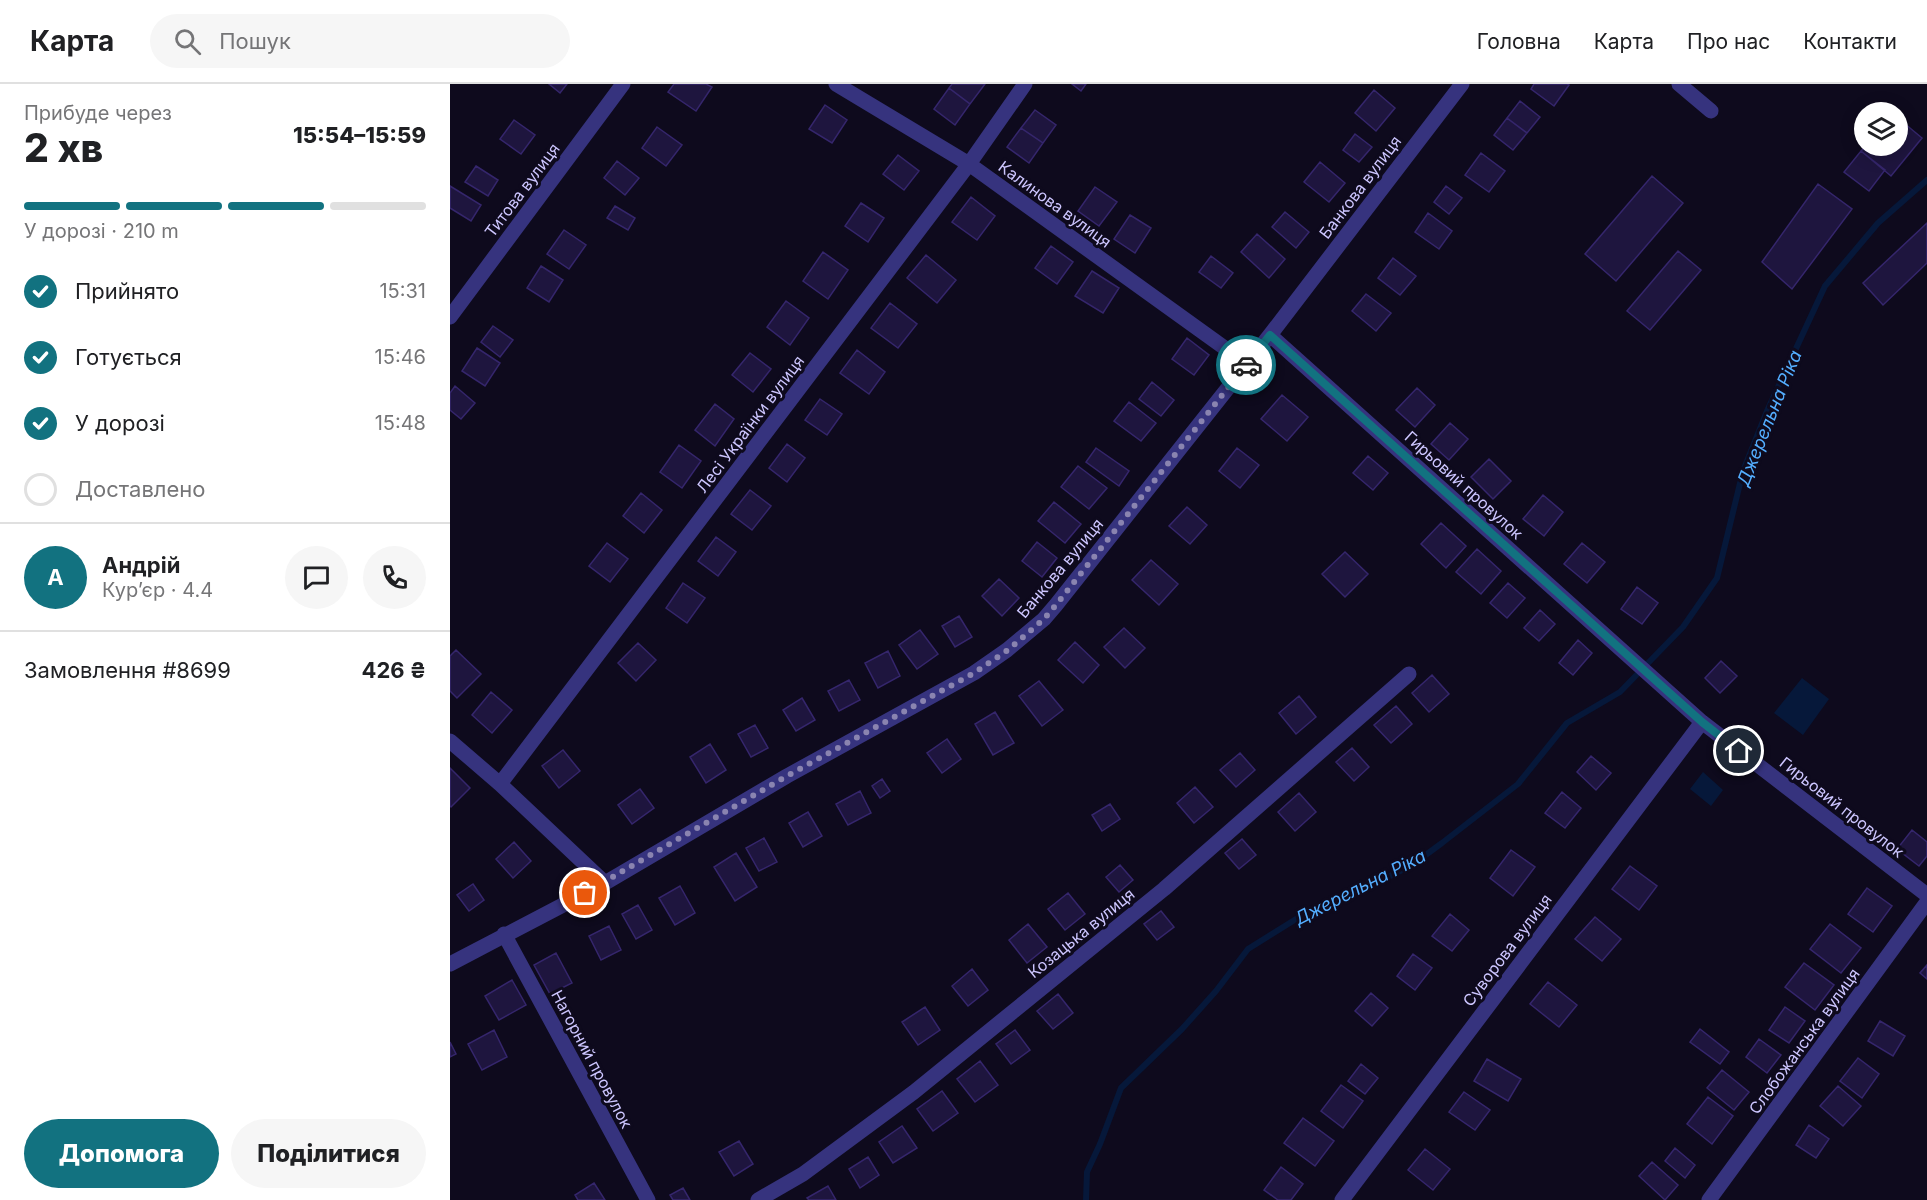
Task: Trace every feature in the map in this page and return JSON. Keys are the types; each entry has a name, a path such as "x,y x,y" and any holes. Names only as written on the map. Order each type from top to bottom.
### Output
{"street":[{"name":"Титова вулиця","path":"450,317 623,84"},
{"name":"Калинова вулиця","path":"836,84 969,164 1247,364"},
{"name":"Лесі Українки вулиця","path":"500,784 969,164 1025,84"},
{"name":"Банкова вулиця","path":"450,964 605,883 787,776 974,673 1008,650 1044,619 1270,335 1462,84"},
{"path":"1679,84 1711,111"},
{"name":"Гирьовий провулок","path":"1270,335 1702,722 1927,895"},
{"name":"Козацька вулиця","path":"758,1200 803,1174 914,1092 1164,889 1409,674"},
{"name":"Суворова вулиця","path":"1342,1200 1702,722"},
{"path":"450,741 500,784 605,883"},
{"name":"Слобожанська вулиця","path":"1709,1200 1927,902"},
{"name":"Нагорний провулок","path":"504,934 648,1200"}],"water":[{"path":"1802,678 1829,699 1803,735 1774,713"},
{"path":"1703,772 1723,790 1711,806 1690,789"}],"building":[{"path":"549,84 567,84 560,93"},
{"path":"674,84 706,84 712,87 696,111 668,92"},
{"path":"952,84 985,84 970,104 949,88"},
{"path":"1072,84 1086,84 1081,91"},
{"path":"1534,84 1569,85 1554,106 1531,89"},
{"path":"949,88 970,104 955,125 934,109"},
{"path":"1374,90 1395,108 1376,131 1355,113"},
{"path":"1520,101 1540,117 1527,133 1507,118"},
{"path":"825,105 847,120 832,143 809,129"},
{"path":"1035,110 1056,125 1043,143 1021,128"},
{"path":"1507,118 1527,133 1513,150 1494,135"},
{"path":"514,120 535,135 521,154 500,139"},
{"path":"1908,126 1922,138 1908,155"},
{"path":"657,127 682,145 666,166 642,148"},
{"path":"1021,128 1043,143 1029,163 1007,147"},
{"path":"1355,134 1372,147 1359,162 1343,150"},
{"path":"1481,153 1505,171 1489,192 1465,175"},
{"path":"898,155 919,171 904,190 883,174"},
{"path":"1857,156 1867,156 1885,170 1869,191 1844,172"},
{"path":"1867,156 1907,156 1891,176"},
{"path":"617,161 639,178 625,195 604,178"},
{"path":"1320,162 1345,183 1329,202 1304,182"},
{"path":"476,166 498,180 488,196 465,182"},
{"path":"1652,176 1683,203 1616,281 1585,254"},
{"path":"1818,184 1852,209 1792,289 1762,262"},
{"path":"450,186 481,205 471,221 450,208"},
{"path":"1446,186 1462,198 1449,214 1434,202"},
{"path":"1095,187 1117,202 1099,226 1078,211"},
{"path":"971,197 995,216 977,240 952,222"},
{"path":"861,203 884,218 868,242 845,226"},
{"path":"615,206 635,218 628,230 607,218"},
{"path":"1285,212 1309,232 1296,248 1272,227"},
{"path":"1428,213 1452,231 1439,249 1415,232"},
{"path":"1130,215 1151,228 1135,253 1114,239"},
{"path":"1927,223 1927,263 1883,305 1863,283"},
{"path":"564,230 586,245 569,269 547,254"},
{"path":"1257,234 1285,259 1269,278 1241,252"},
{"path":"1051,246 1073,262 1057,284 1035,268"},
{"path":"1678,251 1701,270 1650,330 1627,311"},
{"path":"823,252 848,270 828,299 803,281"},
{"path":"926,255 956,280 937,303 907,278"},
{"path":"1211,256 1233,273 1221,288 1199,272"},
{"path":"1393,258 1416,276 1400,295 1378,278"},
{"path":"541,266 563,280 549,302 527,288"},
{"path":"1092,271 1119,288 1103,313 1075,296"},
{"path":"1366,294 1391,313 1376,331 1352,311"},
{"path":"786,301 809,318 790,345 767,327"},
{"path":"890,303 917,324 898,348 871,328"},
{"path":"493,326 513,340 500,357 481,342"},
{"path":"1187,338 1209,355 1194,375 1172,359"},
{"path":"477,348 500,363 485,386 462,371"},
{"path":"857,350 885,372 869,394 840,373"},
{"path":"750,353 771,369 753,392 732,375"},
{"path":"1152,382 1174,400 1161,416 1139,399"},
{"path":"455,386 475,403 461,419 450,410 450,393"},
{"path":"1417,388 1435,405 1415,427 1396,410"},
{"path":"1282,395 1308,417 1287,441 1261,419"},
{"path":"820,399 842,414 827,435 805,420"},
{"path":"1129,402 1156,423 1141,441 1114,421"},
{"path":"715,404 734,419 715,446 695,430"},
{"path":"1450,423 1468,439 1449,460 1431,444"},
{"path":"787,444 805,458 787,482 769,468"},
{"path":"679,445 701,461 682,488 660,472"},
{"path":"1096,448 1129,471 1119,486 1086,462"},
{"path":"1237,448 1259,465 1240,488 1219,471"},
{"path":"1368,456 1388,473 1373,490 1353,473"},
{"path":"1489,459 1511,481 1493,499 1471,477"},
{"path":"1078,466 1107,488 1089,509 1061,487"},
{"path":"750,490 771,506 752,530 731,514"},
{"path":"641,493 662,510 644,533 623,516"},
{"path":"1543,495 1563,512 1544,536 1523,519"},
{"path":"1054,502 1081,524 1065,543 1038,521"},
{"path":"1187,507 1207,525 1190,544 1169,526"},
{"path":"1441,523 1466,546 1446,568 1421,544"},
{"path":"716,537 736,552 718,576 698,561"},
{"path":"1037,542 1057,558 1042,577 1022,561"},
{"path":"607,543 628,559 610,582 589,566"},
{"path":"1582,543 1605,562 1587,583 1564,564"},
{"path":"1477,549 1501,571 1481,594 1456,572"},
{"path":"1345,552 1368,574 1345,597 1322,574"},
{"path":"1151,560 1178,584 1159,605 1132,580"},
{"path":"999,579 1019,598 1002,616 982,596"},
{"path":"683,583 705,598 687,623 666,608"},
{"path":"1508,583 1525,598 1507,618 1490,603"},
{"path":"1637,587 1658,603 1642,624 1621,609"},
{"path":"1540,610 1555,624 1539,641 1524,628"},
{"path":"959,616 972,637 955,647 942,626"},
{"path":"1124,628 1145,648 1125,668 1104,647"},
{"path":"920,630 938,654 917,669 899,645"},
{"path":"1578,640 1592,653 1573,675 1559,663"},
{"path":"1075,642 1099,665 1083,683 1058,660"},
{"path":"638,643 656,660 636,681 618,663"},
{"path":"456,650 481,674 457,698 450,691 450,656"},
{"path":"888,651 900,676 878,688 865,663"},
{"path":"1721,661 1737,676 1720,693 1705,678"},
{"path":"1432,675 1449,694 1429,712 1412,693"},
{"path":"849,680 860,700 839,711 828,691"},
{"path":"1039,681 1063,710 1042,726 1019,696"},
{"path":"491,692 512,710 492,733 472,715"},
{"path":"1299,696 1316,717 1296,734 1279,713"},
{"path":"802,698 815,720 796,731 783,710"},
{"path":"1396,706 1412,724 1391,743 1374,725"},
{"path":"995,712 1014,743 993,755 975,724"},
{"path":"755,725 768,748 751,757 738,734"},
{"path":"947,739 961,759 942,773 927,753"},
{"path":"710,744 726,770 706,783 690,757"},
{"path":"1352,748 1369,767 1354,781 1336,762"},
{"path":"563,750 580,771 559,788 542,766"},
{"path":"1240,753 1255,770 1236,787 1220,770"},
{"path":"1591,756 1611,773 1596,790 1577,772"},
{"path":"450,768 470,788 451,807 450,806"},
{"path":"882,779 890,791 880,798 872,786"},
{"path":"1195,787 1213,807 1194,823 1177,803"},
{"path":"640,789 654,808 632,824 618,805"},
{"path":"860,791 871,813 848,825 836,804"},
{"path":"1562,792 1581,808 1565,828 1545,813"},
{"path":"1299,793 1316,812 1295,831 1278,812"},
{"path":"1110,804 1120,819 1102,831 1092,815"},
{"path":"808,812 822,836 803,847 789,823"},
{"path":"1912,830 1927,842 1927,856 1919,866 1897,849"},
{"path":"764,838 777,862 759,871 746,848"},
{"path":"1242,839 1256,855 1239,869 1225,853"},
{"path":"514,842 531,861 513,878 496,859"},
{"path":"1511,850 1535,867 1513,896 1490,878"},
{"path":"736,853 757,887 735,901 714,867"},
{"path":"1120,865 1133,880 1119,892 1106,877"},
{"path":"1630,866 1657,886 1639,910 1612,889"},
{"path":"473,884 484,900 469,911 457,895"},
{"path":"680,886 695,913 675,925 659,898"},
{"path":"1867,888 1892,906 1873,932 1848,914"},
{"path":"1068,893 1085,914 1065,930 1048,909"},
{"path":"638,905 652,930 636,939 622,914"},
{"path":"1161,911 1174,927 1157,940 1144,924"},
{"path":"1450,914 1469,930 1452,951 1432,936"},
{"path":"1595,917 1621,939 1602,961 1575,939"},
{"path":"1028,924 1047,947 1027,963 1009,940"},
{"path":"1830,924 1861,948 1841,973 1810,949"},
{"path":"609,926 621,950 601,960 589,936"},
{"path":"556,953 572,983 550,994 534,965"},
{"path":"1413,954 1432,968 1415,990 1397,976"},
{"path":"1804,963 1834,985 1815,1010 1785,987"},
{"path":"1927,965 1927,979 1920,973"},
{"path":"972,969 988,990 968,1006 952,986"},
{"path":"512,980 526,1005 499,1020 485,996"},
{"path":"1548,982 1577,1005 1559,1027 1530,1004"},
{"path":"1371,993 1388,1008 1372,1026 1355,1011"},
{"path":"1058,994 1073,1013 1053,1029 1037,1011"},
{"path":"925,1007 940,1030 918,1045 902,1022"},
{"path":"1785,1007 1805,1021 1789,1043 1769,1030"},
{"path":"1880,1021 1905,1036 1893,1056 1868,1041"},
{"path":"1700,1029 1729,1052 1720,1064 1690,1042"},
{"path":"494,1030 507,1057 482,1070 468,1044"},
{"path":"1015,1030 1030,1050 1011,1064 996,1044"},
{"path":"1759,1039 1781,1055 1767,1073 1746,1057"},
{"path":"450,1042 456,1054 450,1057"},
{"path":"1858,1058 1879,1074 1862,1098 1840,1081"},
{"path":"1487,1059 1521,1079 1508,1101 1474,1081"},
{"path":"980,1061 998,1085 975,1102 957,1079"},
{"path":"1361,1064 1378,1078 1365,1094 1348,1081"},
{"path":"1722,1070 1749,1092 1734,1110 1707,1088"},
{"path":"1341,1085 1363,1101 1343,1128 1321,1111"},
{"path":"1838,1086 1861,1106 1843,1126 1820,1106"},
{"path":"942,1091 958,1113 933,1131 917,1109"},
{"path":"1464,1092 1490,1110 1475,1130 1449,1112"},
{"path":"1708,1097 1733,1116 1712,1144 1687,1124"},
{"path":"1303,1118 1334,1141 1315,1166 1284,1143"},
{"path":"1809,1125 1829,1139 1816,1158 1796,1145"},
{"path":"902,1126 917,1148 893,1163 879,1142"},
{"path":"739,1141 753,1164 734,1176 719,1152"},
{"path":"1675,1148 1695,1165 1685,1178 1665,1161"},
{"path":"1425,1149 1450,1169 1433,1190 1408,1170"},
{"path":"868,1157 879,1175 860,1188 849,1169"},
{"path":"1652,1162 1678,1185 1665,1200 1639,1176"},
{"path":"1281,1167 1303,1184 1291,1200 1278,1200 1264,1190"},
{"path":"594,1183 605,1200 578,1200 575,1195"},
{"path":"828,1186 836,1200 809,1200 807,1198"},
{"path":"683,1188 690,1200 673,1200 670,1195"}],"waterway":[{"name":"Джерельна Ріка","path":"1086,1200 1087,1172 1121,1088 1182,1029 1216,991 1248,949 1309,911 1412,865 1442,843 1518,784 1567,723 1620,692 1683,627 1717,578 1743,471 1767,411 1825,286 1878,223 1927,180"}],"way so far":[{"path":"585,893 787,776 974,673 1008,650 1044,619 1056,605 1246,365"}],"route":[{"path":"1246,365 1270,335 1702,722 1739,751"}]}
